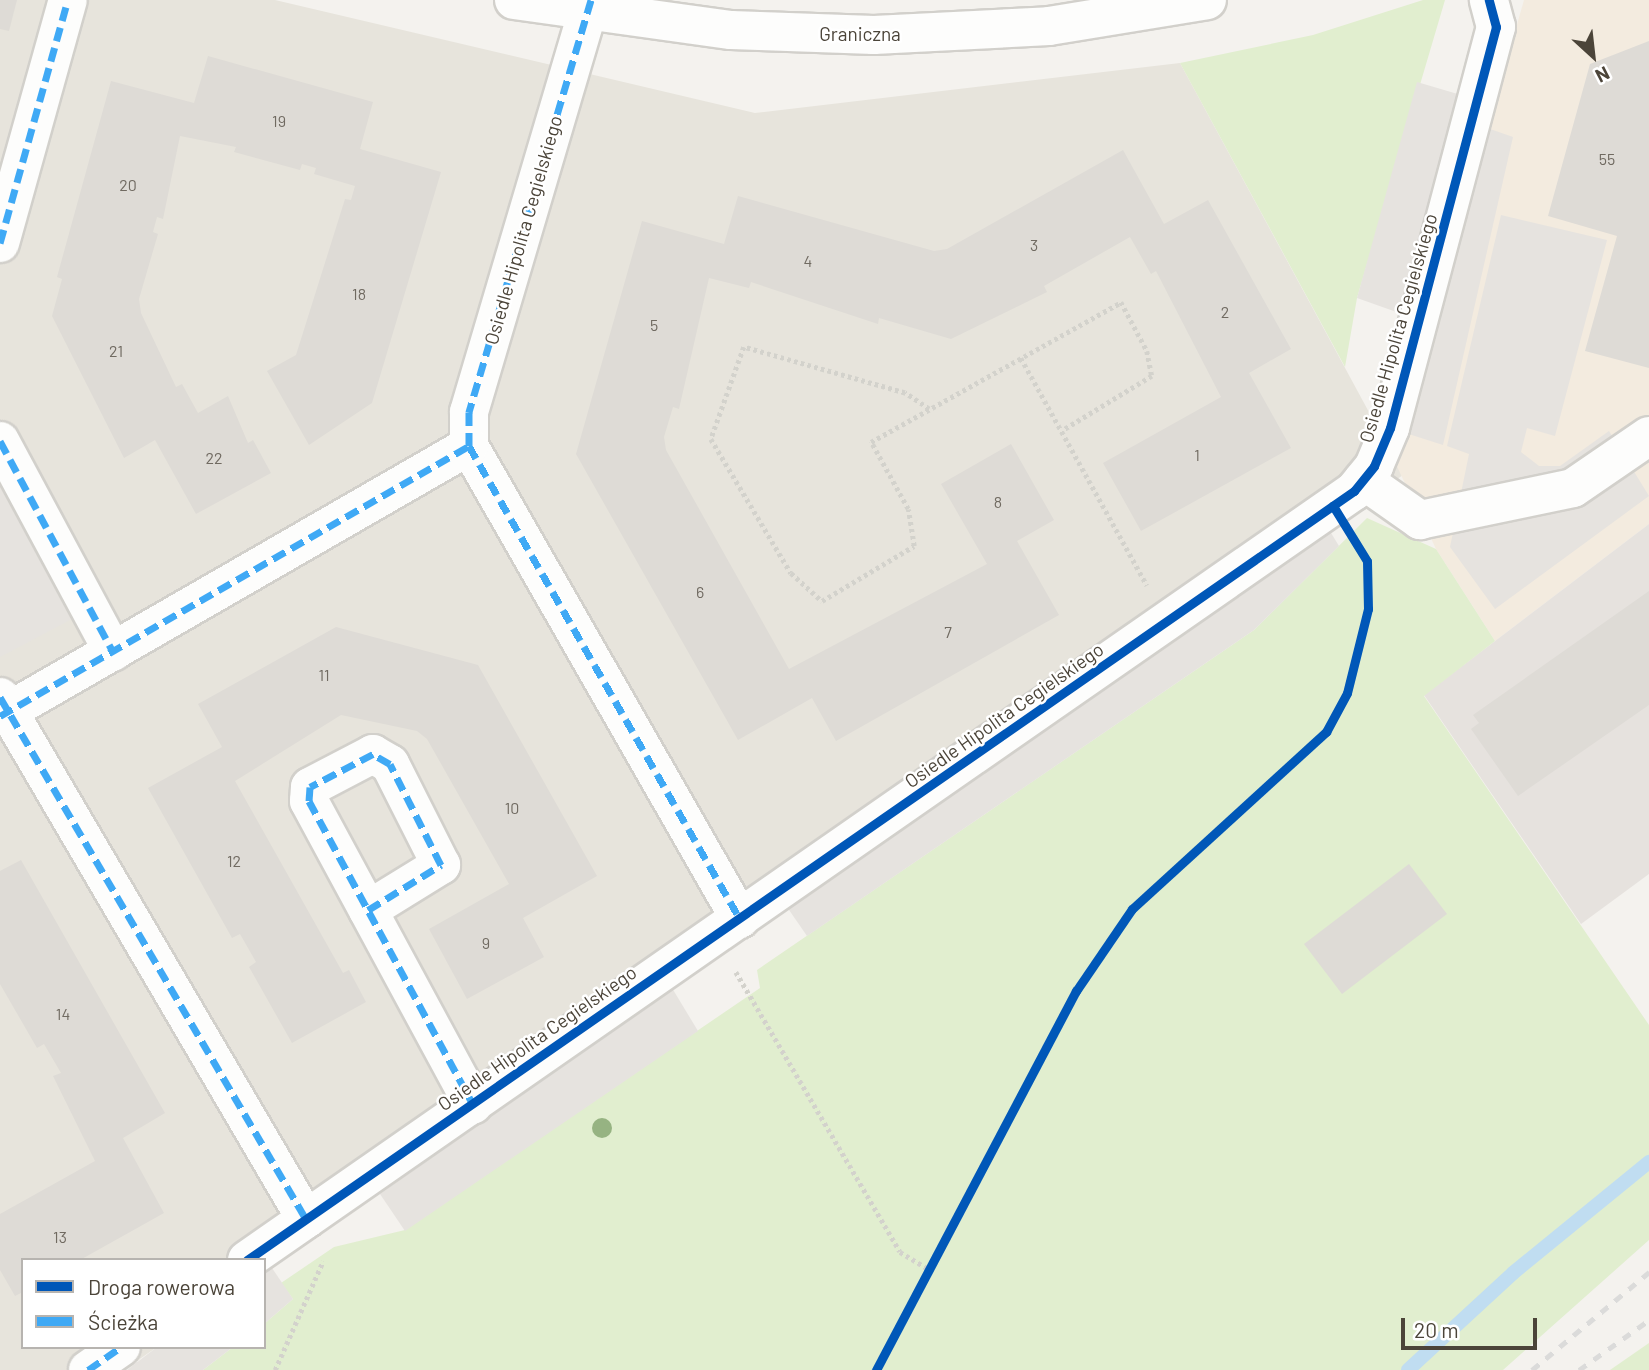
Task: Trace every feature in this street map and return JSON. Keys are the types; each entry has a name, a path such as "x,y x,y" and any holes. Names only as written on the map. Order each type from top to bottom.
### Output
{"street":[{"path":"0,243 68,0"},
{"name":"Graniczna","path":"513,0 589,7 731,30 887,35 1049,26 1207,0"},
{"name":"Osiedle Hipolita Cegielskiego","path":"250,1258 1168,623 1363,480 1390,428 1473,123 1496,27 1489,0"},
{"name":"Osiedle Hipolita Cegielskiego","path":"469,446 469,412 589,7"},
{"path":"1363,480 1420,520 1573,488 1649,436"},
{"path":"0,441 113,652"},
{"path":"306,1219 3,708 113,652 469,446 727,928"},
{"path":"368,910 472,1104"},
{"path":"89,1370 118,1349"}],"path":[{"path":"929,409 905,393 744,347 711,439 791,573 822,601 914,546 908,509 871,442 1121,302 1147,351 1152,376 1062,431"},
{"path":"1021,358 1168,623"},
{"path":"727,928 900,1252 930,1270"},
{"path":"275,1370 321,1270 321,1244 306,1219"}],"shaded area":[{"path":"0,0 275,0 755,113 1180,63 1403,475 266,1273 266,1258 21,1258 21,1349 154,1349 124,1370 0,1370"},
{"path":"1524,0 1649,0 1649,524 1495,641 1436,549 1393,458"},
{"path":"1417,82 1478,100 1473,123 1513,137 1443,445 1390,428 1419,320 1357,298"},
{"path":"1501,215 1607,240 1555,436 1527,428 1521,452 1539,466 1560,466 1609,431 1649,496 1495,609 1450,547 1469,454 1447,446"},
{"path":"0,479 74,618 0,657"},
{"path":"1649,524 1649,874 1581,924 1424,695"},
{"path":"1328,528 1339,546 1254,630 807,936 787,907"},
{"path":"672,988 698,1031 405,1231 380,1194"},
{"path":"272,1268 293,1299 266,1322 266,1272"},
{"path":"154,1349 230,1349 203,1370 127,1370"}],"green space":[{"path":"1423,0 1445,0 1357,298 1345,367 1180,63 1313,35"},
{"path":"1367,518 1436,549 1495,641 1424,696 1649,1025 1649,1240 1503,1370 203,1370 230,1349 266,1349 266,1322 293,1299 281,1283 334,1247 405,1230 760,988 757,970 1254,630"},
{"path":"1649,1343 1649,1370 1610,1370"}],"building":[{"path":"0,0 17,0 9,31 0,29"},
{"path":"1649,41 1649,368 1585,351 1617,236 1548,216 1590,64"},
{"path":"208,56 373,102 360,149 441,172 372,403 309,445 267,371 296,355 345,199 351,200 355,186 314,174 316,168 302,164 300,170 234,152 236,147 180,136 163,219 157,217 153,232 158,234 139,299 141,313 176,387 182,384 198,413 228,396 248,443 253,440 271,473 196,514 155,440 124,458 52,316 62,279 57,277 111,81 194,103"},
{"path":"1123,150 1164,224 1208,200 1291,349 1249,373 1291,448 1141,531 1103,463 1221,397 1156,271 1151,274 1130,237 1044,286 1047,292 951,339 879,318 878,324 751,282 749,288 709,278 679,409 673,407 664,437 666,450 789,669 987,564 941,484 1011,444 1054,520 1017,541 1059,615 836,741 812,698 738,740 576,454 642,221 724,244 738,196 934,251 947,249"},
{"path":"1649,591 1649,705 1518,796 1471,729 1479,723 1473,715"},
{"path":"336,627 478,665 597,876 523,918 544,957 467,999 429,929 509,884 427,739 417,731 341,715 235,781 343,973 349,970 366,1002 292,1043 249,967 256,962 240,934 232,938 148,788 222,747 198,704"},
{"path":"21,860 165,1113 123,1138 164,1213 84,1258 21,1258 21,1293 15,1296 0,1270 0,1214 95,1161 53,1076 61,1073 44,1044 37,1048 0,984 0,871"},
{"path":"1409,864 1447,914 1342,994 1304,944"}],"waterway":[{"path":"1408,1370 1513,1273 1649,1162"}],"railway":[{"path":"1532,1370 1649,1272"},
{"path":"1579,1370 1649,1320"}],"marked path":[{"path":"0,243 68,0"},
{"path":"591,0 469,412 469,446 740,919"},
{"path":"0,441 113,652"},
{"path":"0,716 469,446"},
{"path":"0,697 306,1219"},
{"path":"368,910 441,865 390,764 373,754 310,787 309,801 473,1104"},
{"path":"88,1370 118,1349"}],"cycle path":[{"path":"250,1258 1354,491 1374,466 1390,428 1496,27 1489,0"},
{"path":"876,1370 1076,991 1132,909 1326,732 1347,693 1368,609 1367,561 1333,506"}]}
